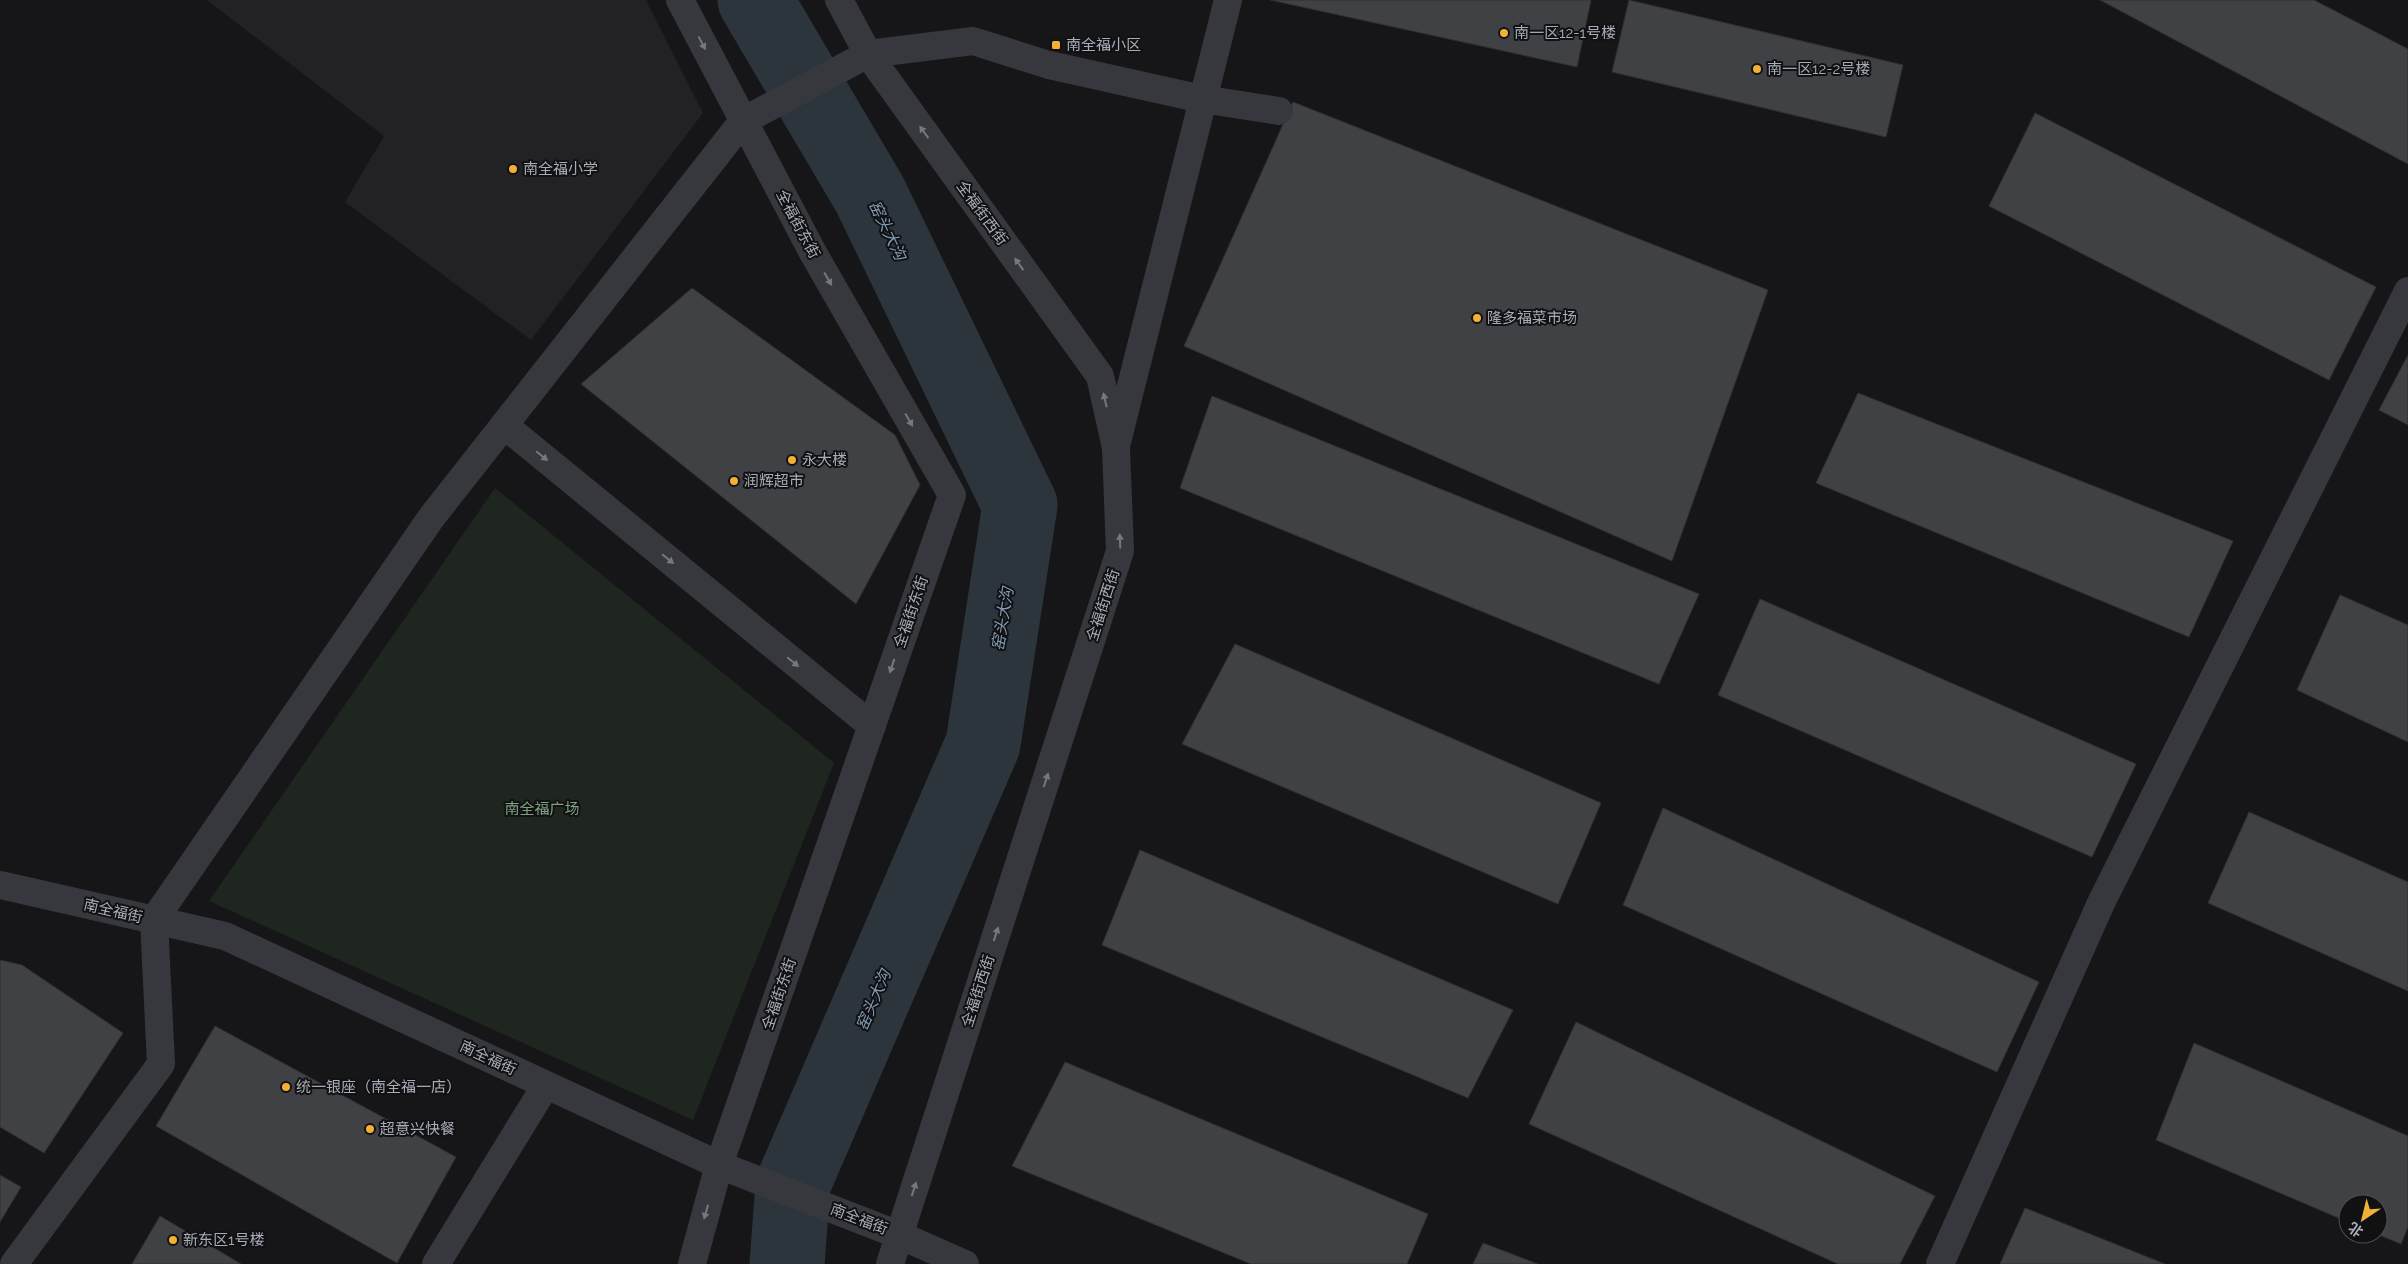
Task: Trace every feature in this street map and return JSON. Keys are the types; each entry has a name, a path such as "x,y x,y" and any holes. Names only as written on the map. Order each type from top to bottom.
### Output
{"street":[{"name":"全福街东街","path":"680,0 812,251 952,496 719,1165 692,1264"},
{"name":"全福街西街","path":"839,0 868,54 1100,376 1116,448 1120,551 890,1264"},
{"path":"1116,448 1228,0"},
{"path":"14,1264 161,1064 154,920 431,518 743,121 868,54 973,41 1049,65 1202,99 1279,111"},
{"path":"1940,1264 2101,903 2408,291"},
{"path":"504,425 872,726"},
{"name":"南全福街","path":"0,885 225,936 546,1085 618,1116 719,1165 899,1235 966,1264"},
{"path":"436,1264 546,1085"}],"shaded area":[{"name":"南全福小学","path":"207,0 646,0 703,113 531,340 345,202 384,136"}],"green space":[{"name":"南全福广场","path":"495,488 834,763 693,1120 209,901"}],"building":[{"name":"南一区12-1号楼","path":"1270,0 1591,0 1577,67"},
{"name":"南一区12-2号楼","path":"1629,0 1903,65 1886,137 1612,72"},
{"path":"2100,0 2314,0 2408,49 2408,164"},
{"name":"隆多福菜市场","path":"1293,102 1768,290 1672,561 1184,346"},
{"path":"2035,113 2376,287 2329,380 1989,206"},
{"name":"永大楼","path":"692,288 895,435 920,485 856,604 581,384"},
{"path":"2408,355 2408,425 2379,410"},
{"path":"1858,393 2233,541 2189,637 1816,483"},
{"path":"1212,396 1699,594 1659,684 1180,488"},
{"path":"2340,595 2408,625 2408,742 2297,690"},
{"path":"1760,599 2136,764 2092,857 1718,695"},
{"path":"1235,644 1601,803 1558,904 1182,744"},
{"path":"1663,808 2039,982 1997,1072 1623,905"},
{"path":"2249,812 2408,882 2408,991 2208,903"},
{"path":"1140,850 1513,1010 1468,1098 1102,945"},
{"path":"0,960 22,965 123,1033 44,1153 0,1127"},
{"path":"1576,1022 1935,1196 1900,1264 1838,1264 1529,1124"},
{"path":"215,1026 456,1157 397,1263 156,1126"},
{"path":"2194,1043 2408,1136 2408,1227 2401,1244 2388,1239 2388,1194 2338,1194 2338,1218 2156,1140"},
{"path":"1065,1062 1428,1214 1407,1264 1251,1264 1012,1166"},
{"path":"0,1175 21,1187 0,1222"},
{"path":"2025,1208 2165,1264 2000,1264"},
{"name":"新东区1号楼","path":"160,1216 241,1264 132,1264"},
{"path":"1483,1243 1538,1264 1473,1264"}],"waterway":[{"name":"窑头大沟","path":"755,0 870,195 1020,505 983,744 793,1184 787,1264"}],"place":[{"name":"南一区12-1号楼","path":"1504,33"},
{"name":"南全福小区","path":"1056,45"},
{"name":"南一区12-2号楼","path":"1757,69"},
{"name":"南全福小学","path":"513,169"},
{"name":"隆多福菜市场","path":"1477,318"},
{"name":"永大楼","path":"792,460"},
{"name":"润辉超市","path":"734,481"},
{"name":"统一银座（南全福一店）","path":"286,1087"},
{"name":"超意兴快餐","path":"370,1129"},
{"name":"新东区1号楼","path":"173,1240"}]}
